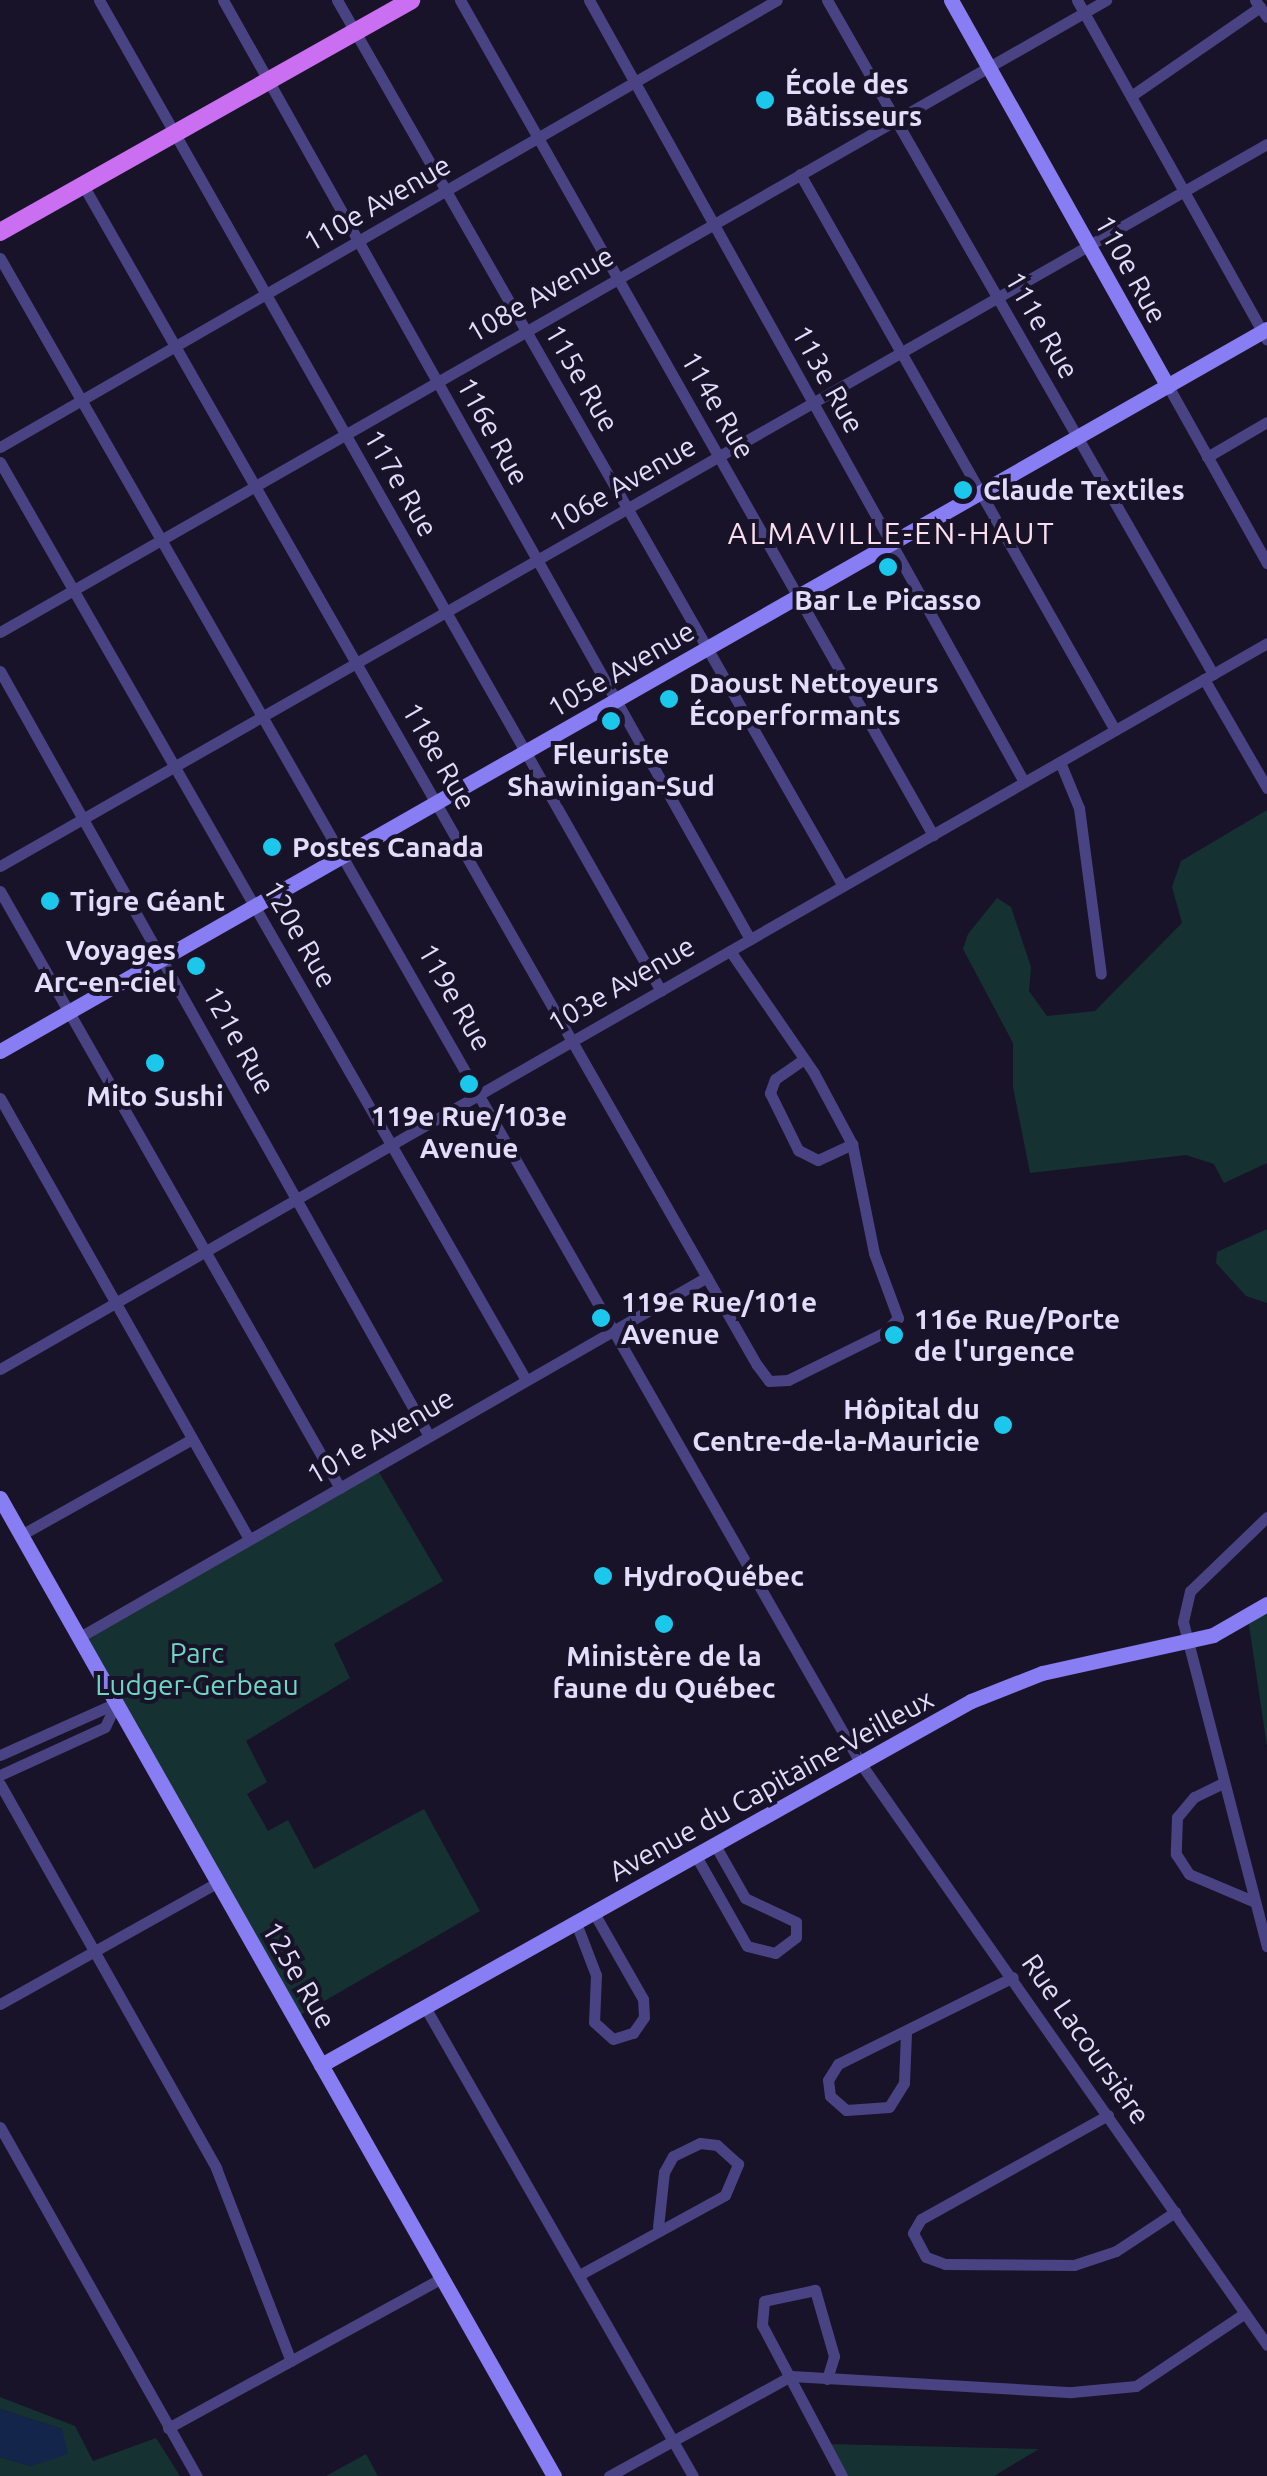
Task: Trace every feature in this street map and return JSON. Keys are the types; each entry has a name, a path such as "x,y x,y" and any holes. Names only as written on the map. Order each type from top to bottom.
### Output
{"main road":[{"path":"0,232 411,0"}],"street":[{"name":"117e Rue","path":"98,0 660,990"},
{"name":"116e Rue","path":"223,0 750,939"},
{"name":"115e Rue","path":"336,0 710,647 843,886"},
{"name":"114e Rue","path":"460,0 933,834"},
{"name":"113e Rue","path":"589,0 1024,782"},
{"name":"110e Avenue","path":"0,447 777,0"},
{"name":"111e Rue","path":"827,0 1078,438 1267,788"},
{"name":"110e Rue","path":"951,0 1267,563"},
{"path":"1077,0 1266,334"},
{"name":"108e Avenue","path":"0,632 1106,0"},
{"path":"1130,96 1261,8"},
{"path":"1263,146 1267,162"},
{"name":"106e Avenue","path":"0,866 1263,146"},
{"path":"800,174 1116,730"},
{"name":"118e Rue","path":"83,185 769,1381 788,1380 885,1332 898,1318 874,1253 852,1144"},
{"name":"119e Rue","path":"0,258 617,1328 860,1764"},
{"name":"105e Avenue","path":"0,1051 1168,386 1266,334"},
{"path":"1207,456 1267,422"},
{"name":"120e Rue","path":"0,462 526,1380"},
{"name":"103e Avenue","path":"0,1369 1267,644"},
{"name":"121e Rue","path":"0,671 165,957 429,1436"},
{"path":"1060,762 1080,808 1102,974"},
{"path":"0,891 340,1488"},
{"path":"730,951 804,1060 852,1144 818,1160 798,1150 770,1093 776,1079 804,1060"},
{"path":"0,1098 249,1540"},
{"name":"101e Avenue","path":"78,1638 707,1277"},
{"path":"21,1535 192,1439"},
{"name":"125e Rue","path":"0,1498 554,2476"},
{"path":"1267,1516 1190,1592 1183,1622 1221,1784 1267,1946"},
{"name":"Avenue du Capitaine-Veilleux","path":"322,2065 971,1701 1042,1673 1188,1643 1225,1631 1267,1604"},
{"path":"0,1755 116,1703"},
{"path":"0,1775 105,1727 116,1703"},
{"name":"Rue Lacoursière","path":"860,1764 1013,1977 1267,2345"},
{"path":"0,1784 216,2168 291,2361"},
{"path":"1221,1784 1194,1797 1177,1816 1176,1854 1189,1874 1253,1902"},
{"path":"696,1856 747,1946 775,1953 796,1936 796,1922 745,1898 716,1846"},
{"path":"0,2004 218,1882"},
{"path":"576,1923 596,1975 594,2022 614,2039 633,2033 644,2017 643,1999 594,1913"},
{"path":"906,2033 904,2083 889,2106 846,2110 830,2096 828,2080 838,2064 1013,1977"},
{"path":"425,2008 693,2476"},
{"path":"1108,2115 921,2219 914,2233 926,2256 945,2264 1074,2265 1116,2251 1175,2212"},
{"path":"0,2127 196,2476"},
{"path":"580,2274 658,2228 726,2195 738,2164 717,2145 700,2143 673,2156 664,2172 658,2228"},
{"path":"168,2428 442,2278"},
{"path":"827,2379 834,2356 815,2290 764,2301 762,2325 842,2476"},
{"path":"609,2476 791,2376 1072,2392 1136,2386 1244,2312"}],"green space":[{"path":"1267,810 1267,1163 1224,1183 1214,1164 1186,1155 1030,1173 1013,1087 1013,1043 963,949 968,934 997,898 1011,907 1031,967 1029,991 1047,1016 1095,1011 1182,923 1172,887 1181,861"},
{"path":"1267,1229 1267,1303 1246,1296 1216,1263 1217,1252"},
{"name":"Parc Ludger-Gerbeau","path":"376,1467 443,1581 334,1644 350,1678 246,1741 267,1782 247,1794 268,1831 288,1820 314,1869 424,1809 480,1911 295,2018 78,1638"},
{"path":"1267,1604 1267,1747 1248,1618"},
{"path":"0,2397 75,2426 93,2461 156,2438 180,2476 0,2476 0,2457 31,2466 62,2429 0,2409"},
{"path":"826,2444 1039,2449 994,2476 842,2476"},
{"path":"366,2454 378,2476 326,2476"}],"water":[{"path":"0,2409 62,2429 68,2454 31,2466 0,2457"}],"place":[{"name":"École des Bâtisseurs","path":"765,100"},
{"name":"Claude Textiles","path":"963,490"},
{"name":"Bar Le Picasso","path":"888,567"},
{"name":"Daoust Nettoyeurs Écoperformants","path":"669,699"},
{"name":"Fleuriste Shawinigan-Sud","path":"611,721"},
{"name":"Postes Canada","path":"272,847"},
{"name":"Tigre Géant","path":"50,901"},
{"name":"Voyages Arc-en-ciel","path":"196,966"},
{"name":"Mito Sushi","path":"155,1063"},
{"name":"119e Rue/103e Avenue","path":"469,1084"},
{"name":"119e Rue/101e Avenue","path":"601,1318"},
{"name":"116e Rue/Porte de l'urgence","path":"894,1335"},
{"name":"Hôpital du Centre-de-la-Mauricie","path":"1003,1425"},
{"name":"HydroQuébec","path":"603,1576"},
{"name":"Ministère de la faune du Québec","path":"664,1624"}],"district":[{"name":"ALMAVILLE-EN-HAUT","path":"892,533"}]}
